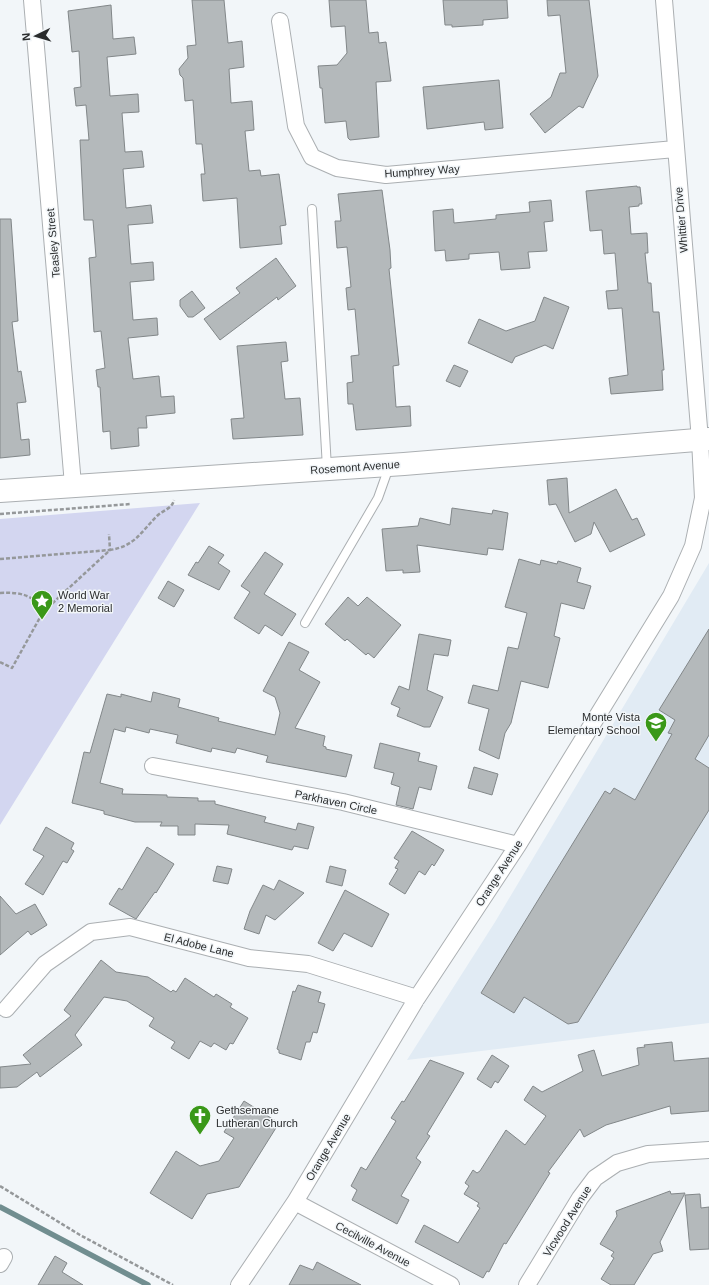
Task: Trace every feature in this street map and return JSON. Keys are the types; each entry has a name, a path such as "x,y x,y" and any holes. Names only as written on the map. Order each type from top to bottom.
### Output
{"street":[{"name":"Teasley Street","path":"32,0 73,485"},
{"name":"Whittier Drive","path":"664,0 675,149 705,439"},
{"name":"Humphrey Way","path":"280,21 296,126 312,157 337,168 386,174 675,149"},
{"name":"Rosemont Avenue","path":"0,491 390,465 705,439"},
{"name":"Orange Avenue","path":"239,1285 295,1202 417,998 518,845 671,596 693,546 703,498 705,439"},
{"name":"Parkhaven Circle","path":"152,766 343,802 518,845"},
{"name":"El Adobe Lane","path":"6,1009 45,964 91,932 130,927 249,958 308,964 417,998"},
{"name":"Vicwood Avenue","path":"528,1285 580,1198 595,1178 617,1163 648,1154 709,1150"},
{"name":"Cecilville Avenue","path":"295,1202 450,1285"}],"lane":[{"path":"312,209 327,468"},
{"path":"305,623 378,498 390,465"}],"path":[{"path":"167,501 181,500"},
{"path":"0,514 138,504"},
{"path":"0,559 123,548 142,535 157,516 173,505"},
{"path":"109,534 110,550"},
{"path":"0,662 12,668 24,644 46,608 110,550"},
{"path":"0,593 18,592 31,597 46,608"},
{"path":"0,1186 80,1235 173,1285"}],"shaded area":[{"path":"200,503 0,825 0,519"},
{"name":"Monte Vista Elementary School","path":"709,563 709,1023 407,1060 495,922"}],"building":[{"path":"192,0 224,0 228,43 242,41 244,67 229,69 231,103 252,101 254,130 245,131 249,171 260,170 261,176 279,174 286,225 280,226 282,244 240,248 237,198 203,201 201,174 205,174 202,144 196,144 193,100 185,101 183,78 180,75 179,69 188,58 187,46 196,45"},
{"path":"329,0 366,0 369,33 378,32 379,43 386,42 391,81 376,82 379,137 350,140 348,138 346,121 325,123 322,88 320,88 318,66 337,65 347,53 345,26 331,27"},
{"path":"443,0 507,0 508,18 483,20 483,25 452,27 452,25 445,25"},
{"path":"547,0 589,0 598,76 583,108 579,106 545,133 530,114 551,97 560,73 566,73 560,15 548,16"},
{"path":"111,5 113,39 134,37 136,54 107,57 110,96 138,94 139,112 122,113 125,152 142,151 144,167 123,169 126,208 151,205 153,223 128,225 131,264 153,262 154,280 130,282 133,320 157,318 158,335 128,338 133,379 159,376 161,397 174,396 175,413 146,416 147,428 138,428 139,446 111,449 110,431 103,432 100,387 98,387 96,370 105,368 101,331 94,332 89,258 96,257 93,220 84,220 80,140 89,140 86,105 76,106 74,88 81,87 79,51 72,52 68,11"},
{"path":"499,80 503,128 485,130 484,122 427,129 423,87"},
{"path":"637,186 640,187 642,204 639,204 639,206 629,207 631,234 647,233 648,253 645,253 648,283 651,283 653,312 659,312 664,370 662,370 663,390 611,394 609,378 628,375 622,308 608,309 606,291 618,290 615,253 604,254 602,230 590,231 586,191"},
{"path":"382,190 390,250 391,268 389,269 399,365 393,366 396,407 410,406 411,426 356,430 353,404 348,404 347,383 353,382 351,356 359,355 355,309 348,310 346,288 351,287 347,247 337,248 335,221 341,221 338,194"},
{"path":"551,200 553,221 544,222 547,251 528,252 530,268 501,270 499,252 469,254 469,259 446,261 445,250 435,251 433,211 453,209 454,223 496,219 496,215 530,212 529,202"},
{"path":"0,219 11,219 18,321 12,322 18,372 21,371 26,402 17,403 21,440 29,439 30,455 0,458"},
{"path":"276,258 296,286 278,300 277,297 220,340 204,319 240,293 236,288"},
{"path":"192,291 205,308 193,317 188,317 180,306 180,300"},
{"path":"544,297 569,307 553,349 545,345 515,357 512,363 468,343 479,319 506,331 535,321"},
{"path":"286,342 288,361 281,362 285,399 300,398 303,435 233,439 231,419 244,418 237,346"},
{"path":"454,365 468,371 460,387 446,381"},
{"path":"567,478 569,513 616,489 632,520 637,518 645,535 610,552 594,522 591,534 575,542 556,504 549,505 547,480"},
{"path":"452,508 492,514 493,510 508,513 503,550 488,548 487,555 417,545 420,572 403,573 403,570 386,571 382,529 418,526 420,518 450,525"},
{"path":"209,546 224,555 218,563 230,571 219,590 188,575"},
{"path":"265,552 283,564 264,594 296,614 282,636 265,625 259,634 234,618 250,592 241,586"},
{"path":"519,559 540,565 541,560 557,564 558,561 581,568 577,582 591,586 584,609 561,603 554,636 560,638 548,688 521,681 511,723 505,733 499,759 479,750 489,709 468,703 473,685 498,691 508,647 518,649 527,613 505,607"},
{"path":"168,581 184,590 174,607 158,598"},
{"path":"348,597 358,606 367,597 401,625 374,658 368,653 366,655 347,639 345,641 325,624"},
{"path":"709,629 709,735 695,759 709,768 709,810 578,1022 568,1024 524,997 514,1013 481,993 605,791 610,794 614,788 635,800 672,734 668,733 675,720 659,710"},
{"path":"419,634 451,640 448,656 434,654 427,690 443,697 430,727 424,727 397,716 400,708 391,704 399,686 409,690"},
{"path":"289,642 309,652 299,670 320,682 295,728 325,736 323,746 326,747 326,749 352,755 346,777 266,762 268,756 237,748 235,753 212,748 211,752 176,743 178,735 150,729 149,733 126,727 125,732 114,729 100,783 123,789 122,794 167,795 167,797 198,798 198,801 215,801 215,804 266,817 264,822 296,830 298,823 314,827 308,849 294,846 292,850 227,834 229,825 195,824 195,835 178,835 178,826 160,826 162,822 135,822 104,814 104,811 72,803 84,752 90,753 107,694 121,697 121,694 151,702 153,692 180,699 178,707 219,718 218,721 275,735 280,713 275,697 263,691"},
{"path":"380,743 420,753 418,761 437,766 431,790 419,787 413,809 396,805 400,787 391,784 394,773 374,768"},
{"path":"474,767 498,774 492,795 468,788"},
{"path":"46,827 74,843 71,849 74,851 67,863 63,861 43,895 25,884 44,856 33,850"},
{"path":"412,831 444,850 434,866 432,864 425,875 419,871 405,894 389,884 398,869 395,868 399,861 394,858"},
{"path":"147,847 174,864 156,893 155,892 136,919 109,904 119,888 122,890"},
{"path":"217,866 232,869 228,884 213,881"},
{"path":"330,866 346,870 342,886 326,882"},
{"path":"279,880 304,893 275,920 266,915 259,934 244,929 250,911 263,885 274,890"},
{"path":"345,890 389,914 372,947 344,933 333,951 318,943"},
{"path":"0,896 16,914 35,904 47,925 31,935 28,931 0,955"},
{"path":"101,960 116,972 148,977 171,992 173,990 176,992 185,978 214,997 216,994 232,1004 230,1007 248,1018 233,1044 230,1043 226,1050 214,1043 211,1047 200,1041 189,1059 171,1048 175,1042 149,1026 154,1018 127,1001 104,997 75,1035 82,1045 40,1077 37,1072 17,1087 0,1088 0,1067 31,1064 23,1055 71,1016 64,1010"},
{"path":"298,985 321,992 318,1002 325,1004 317,1033 313,1032 310,1042 306,1042 301,1060 279,1053 279,1050 277,1049 293,991 295,992"},
{"path":"672,1042 674,1061 709,1058 709,1111 671,1114 670,1106 606,1125 584,1137 580,1129 548,1172 550,1173 506,1244 504,1243 489,1272 487,1271 483,1278 415,1242 424,1225 458,1243 480,1208 477,1206 479,1203 464,1194 469,1186 465,1183 473,1170 477,1173 480,1171 506,1130 525,1145 546,1116 524,1100 533,1086 542,1092 583,1071 578,1055 594,1050 602,1076 639,1065 637,1048 645,1047 644,1045"},
{"path":"492,1055 509,1066 498,1083 495,1081 491,1088 477,1079"},
{"path":"430,1060 464,1073 427,1134 430,1136 416,1158 421,1162 401,1196 409,1200 397,1224 352,1200 357,1190 351,1186 361,1167 366,1170 396,1121 391,1118 402,1101 404,1102"},
{"path":"244,1101 279,1123 239,1187 207,1194 192,1219 150,1193 176,1151 200,1166 219,1161 234,1138 224,1132"},
{"path":"670,1191 671,1194 685,1193 660,1242 663,1251 653,1254 634,1285 611,1285 601,1279 614,1258 611,1256 614,1252 600,1244 617,1216 616,1211"},
{"path":"700,1194 701,1208 709,1207 709,1249 690,1250 685,1195"},
{"path":"55,1256 67,1263 62,1272 83,1285 38,1285"},
{"path":"317,1262 361,1285 289,1285 300,1265 313,1270"}],"waterway":[{"path":"0,1207 148,1285"}],"place":[{"name":"World War 2 Memorial","path":"42,620"},
{"name":"Monte Vista Elementary School","path":"656,742"},
{"name":"Gethsemane Lutheran Church","path":"200,1136"}]}
